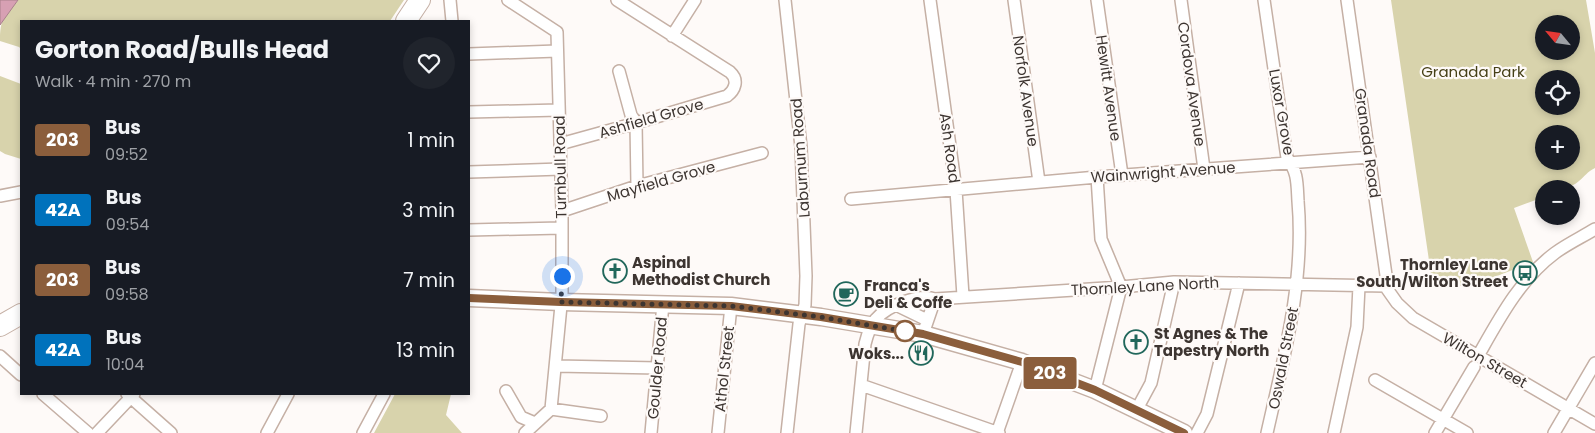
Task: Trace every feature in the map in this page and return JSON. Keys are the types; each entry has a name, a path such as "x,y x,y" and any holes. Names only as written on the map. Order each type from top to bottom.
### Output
{"highway":[{"path":"407,20 420,0"},
{"path":"0,326 20,315"}],"main road":[{"path":"470,298 731,306 872,324 925,327 1095,390 1184,433"}],"street":[{"path":"450,0 452,20"},
{"name":"Turnbull Road","path":"508,0 557,32 562,211 561,302 551,409"},
{"path":"617,0 672,36 695,0"},
{"name":"Laburnum Road","path":"785,0 801,147 804,204 805,305 801,315 787,433"},
{"name":"Ash Road","path":"930,0 956,190 964,296"},
{"name":"Norfolk Avenue","path":"1014,0 1039,182"},
{"name":"Hewitt Avenue","path":"1097,0 1122,176"},
{"name":"Cordova Avenue","path":"1180,0 1204,169"},
{"name":"Luxor Grove","path":"1264,0 1287,158 1295,169 1300,222 1296,284"},
{"name":"Granada Road","path":"1347,0 1386,275 1384,286"},
{"name":"Ashfield Grove","path":"560,144 727,96 732,91 735,84 730,72 672,36"},
{"path":"470,54 557,51"},
{"path":"618,72 631,115 636,123 637,186"},
{"path":"470,112 560,110"},
{"name":"Mayfield Grove","path":"562,211 637,186 762,153"},
{"name":"Wainwright Avenue","path":"851,199 1097,177 1370,157"},
{"path":"470,172 560,169"},
{"path":"1095,390 1121,287 1101,239 1097,177"},
{"path":"0,196 20,192"},
{"path":"470,230 561,228"},
{"path":"1435,433 1513,298 1532,275 1555,254 1595,229"},
{"path":"1137,409 1151,383 1174,282"},
{"name":"Thornley Lane North","path":"872,324 876,318 896,305 906,301 930,297 935,299 1174,282 1384,286"},
{"path":"1197,433 1207,414 1239,283"},
{"name":"Oswald Street","path":"1267,433 1292,320 1296,284"},
{"path":"1334,433 1358,327 1359,286"},
{"name":"Wilton Street","path":"1384,286 1413,318 1476,361 1595,424"},
{"path":"896,305 925,327 935,299"},
{"name":"Goulder Road","path":"652,433 663,304"},
{"name":"Athol Street","path":"718,433 731,306"},
{"path":"856,433 865,344 872,324"},
{"path":"0,356 20,374"},
{"path":"861,385 998,433 1022,362"},
{"path":"1554,433 1595,363"},
{"path":"556,366 658,368"},
{"path":"1375,380 1467,433"},
{"path":"506,392 521,417 535,423"},
{"path":"44,395 88,433"},
{"path":"97,433 131,395 171,433"},
{"path":"267,433 287,395"},
{"path":"364,433 383,395"},
{"path":"525,433 551,409 601,416"}],"green space":[{"path":"18,0 404,0 391,20 20,20 20,48 0,41 2,22"},
{"name":"Granada Park","path":"1391,0 1586,0 1595,53 1595,168 1580,180 1535,180 1535,200 1514,208 1533,262 1474,285 1433,288"},
{"path":"0,76 20,84 20,159 0,151"},
{"path":"394,395 451,395 446,415 462,433 374,433"}],"shaded area":[{"path":"0,0 18,0 0,25"}],"bus line":[{"name":"203","path":"470,298 731,306 872,324 923,334 1022,362 1095,390 1184,433"}],"place":[{"name":"Aspinal Methodist Church","path":"615,271"},
{"name":"Thornley Lane South/Wilton Street","path":"1525,273"},
{"name":"Franca's Deli & Coffe","path":"846,294"},
{"name":"St Agnes & The Tapestry North","path":"1136,342"},
{"name":"Woks...","path":"921,353"}],"route":[{"path":"562,276 561,302 731,306 872,324 909,332 905,331"}]}
